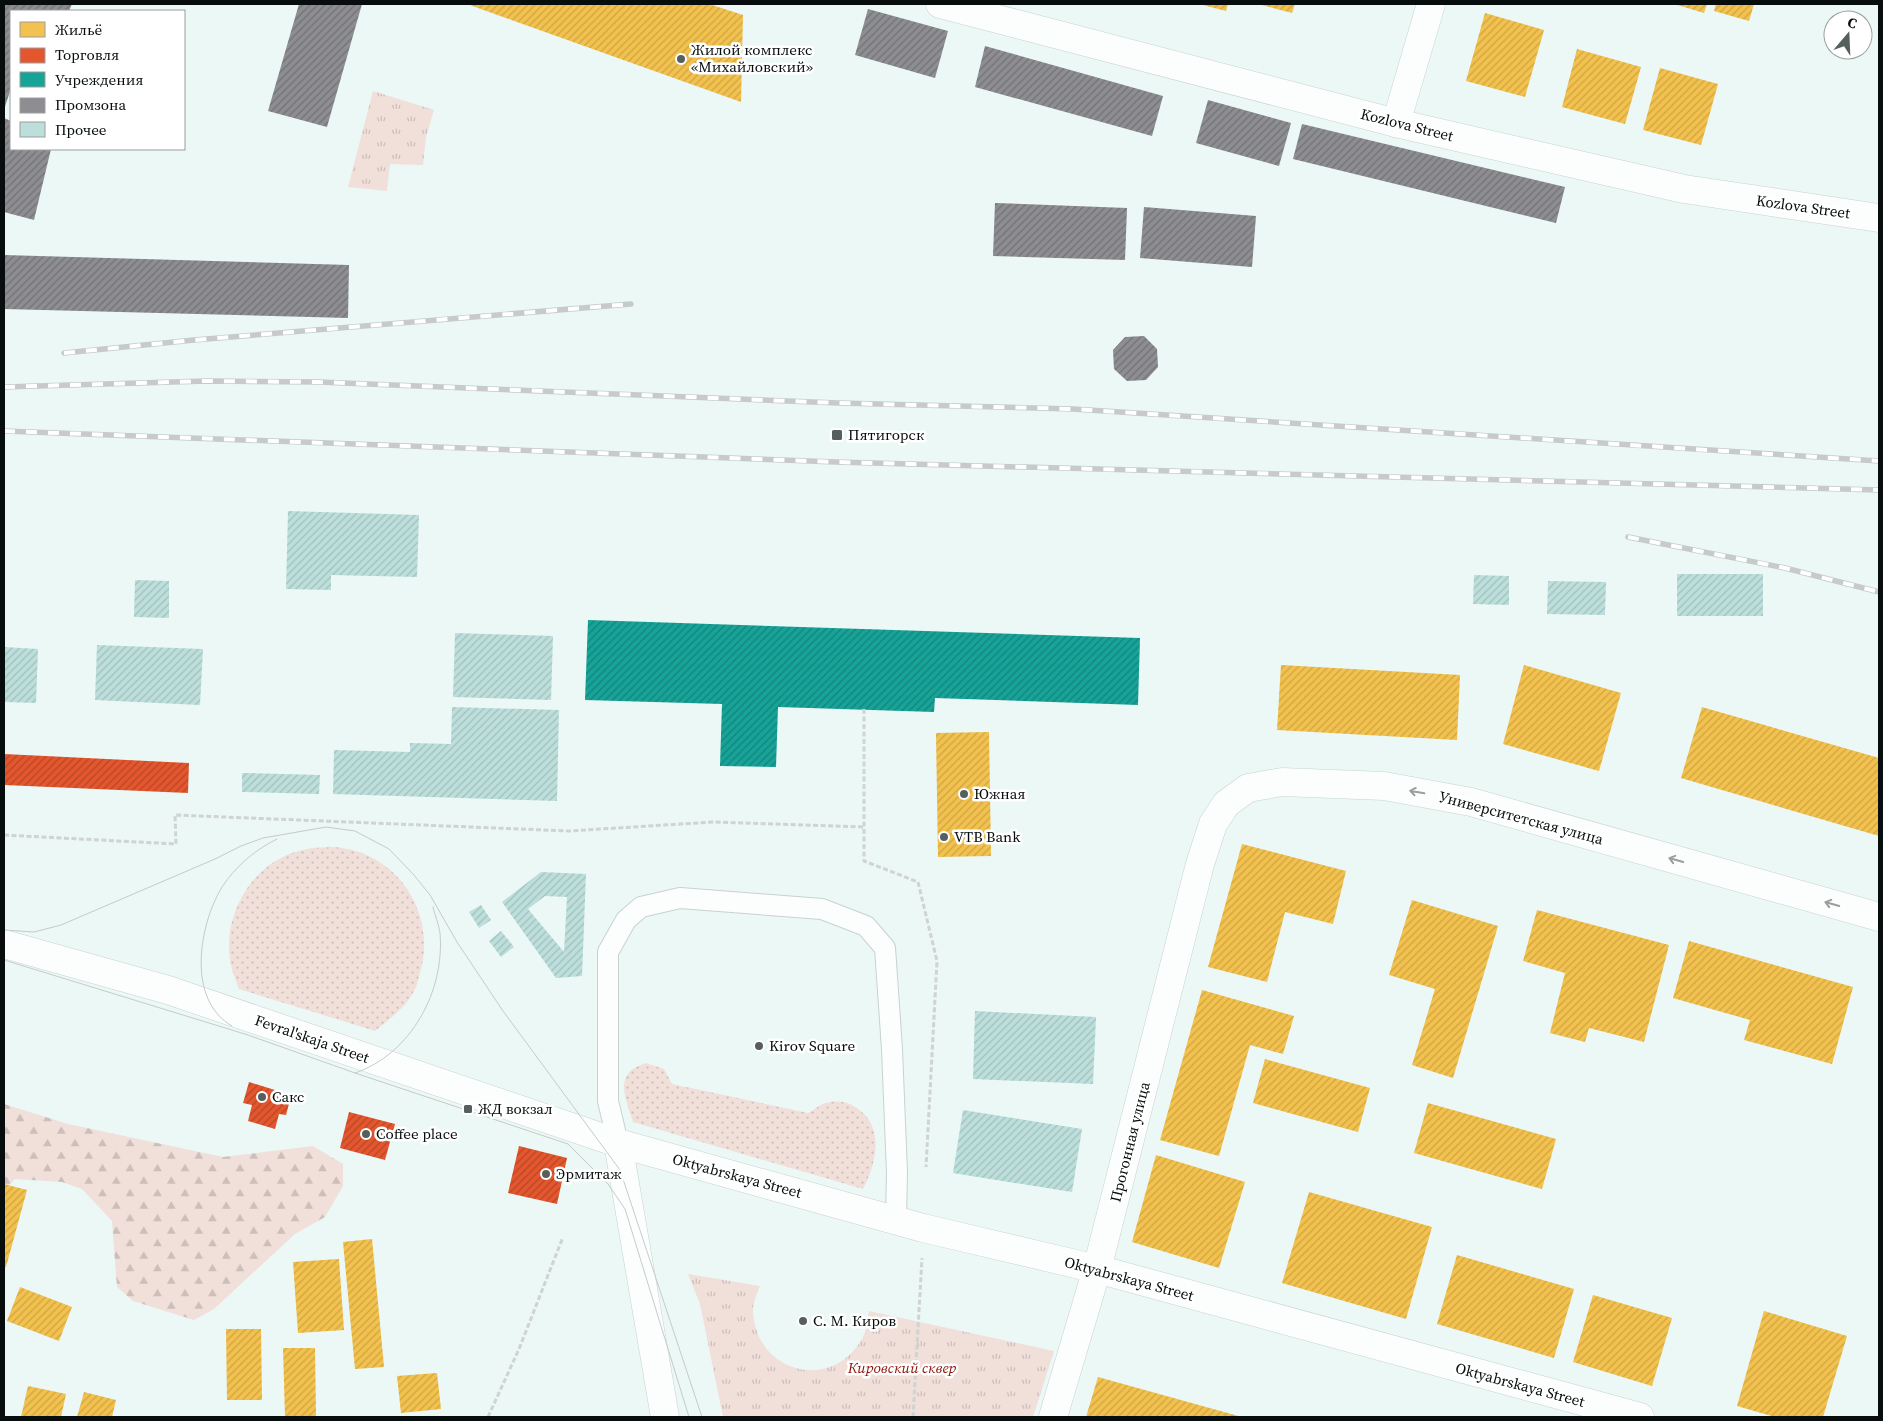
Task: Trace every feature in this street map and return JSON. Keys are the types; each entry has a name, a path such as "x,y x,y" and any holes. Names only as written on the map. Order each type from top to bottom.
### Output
{"street":[{"name":"Kozlova Street","path":"940,4 1396,123 1684,189 1879,218"},
{"path":"1396,123 1431,4"},
{"name":"Университетская улица","path":"1200,864 1213,824 1226,804 1248,788 1282,782 1384,786 1471,802 1879,917"},
{"name":"Прогонная улица","path":"1053,1417 1097,1269 1200,864"},
{"name":"Fevral'skaja Street","path":"4,944 168,990 618,1143"},
{"path":"618,1143 665,1417"},
{"name":"Oktyabrskaya Street","path":"618,1143 923,1228 1097,1269 1640,1417"}],"lane":[{"path":"618,1143 608,1101 608,952 626,920 641,907 680,898 822,909 866,926 885,948 894,1087 897,1173 896,1219"}],"path":[{"path":"4,835 176,844 175,815 569,831 713,822 863,826"},
{"path":"488,1417 519,1349 563,1237"}],"green space":[{"path":"373,91 434,110 426,137 423,165 390,164 387,191 348,187"},
{"path":"312,848 342,848 364,854 382,864 398,878 410,894 419,913 424,934 424,955 417,985 402,1008 375,1031 239,989 231,967 229,945 234,914 248,887 258,875 283,857 297,851"},
{"path":"646,1063 664,1069 672,1084 808,1113 829,1102 838,1101 854,1106 866,1117 872,1126 875,1136 872,1169 863,1189 633,1122 625,1095 625,1079 636,1067"},
{"path":"4,1104 68,1124 223,1157 313,1146 343,1164 343,1186 325,1217 295,1234 214,1309 194,1320 133,1301 117,1287 112,1221 82,1189 62,1182 15,1179 4,1190"},
{"name":"Кировский сквер","path":"688,1274 760,1286 753,1308 756,1330 766,1348 780,1361 797,1368 815,1370 833,1366 850,1355 863,1337 869,1311 1054,1351 1033,1417 723,1417 700,1304"}],"building: Жильё":[{"name":"Жилой комплекс «Михайловский»","path":"467,4 709,4 743,15 741,102"},
{"path":"1199,4 1228,4 1226,11"},
{"path":"1258,4 1295,4 1292,13"},
{"path":"1674,4 1707,4 1704,13"},
{"path":"1716,4 1754,4 1749,21 1714,11"},
{"path":"1485,13 1544,30 1525,97 1466,81"},
{"path":"1577,49 1641,67 1625,124 1562,107"},
{"path":"1660,68 1718,84 1701,145 1643,130"},
{"path":"1281,665 1460,675 1457,740 1277,730"},
{"path":"1524,665 1621,693 1599,771 1503,744"},
{"path":"1702,707 1879,758 1879,836 1681,778"},
{"name":"Южная","path":"989,732 991,856 938,857 936,733"},
{"path":"1242,844 1346,871 1333,924 1285,912 1267,982 1208,967"},
{"path":"1412,900 1498,926 1453,1078 1412,1065 1435,989 1389,975"},
{"path":"1537,910 1669,945 1644,1042 1589,1028 1585,1042 1550,1033 1565,973 1523,961"},
{"path":"1689,941 1853,987 1832,1064 1744,1040 1750,1020 1673,998"},
{"path":"1202,990 1294,1016 1283,1054 1250,1045 1219,1156 1160,1140"},
{"path":"1265,1059 1370,1088 1358,1132 1253,1103"},
{"path":"1428,1103 1556,1139 1542,1189 1414,1153"},
{"path":"1156,1155 1245,1182 1219,1268 1132,1242"},
{"path":"4,1184 27,1190 6,1267 4,1267"},
{"path":"1309,1192 1432,1227 1406,1319 1282,1283"},
{"path":"372,1239 384,1367 355,1369 343,1242"},
{"path":"1457,1255 1574,1289 1554,1358 1437,1324"},
{"path":"339,1259 344,1330 298,1333 293,1262"},
{"path":"20,1287 72,1307 59,1341 7,1321"},
{"path":"1593,1295 1672,1318 1652,1386 1573,1362"},
{"path":"1764,1311 1847,1336 1823,1417 1775,1417 1737,1406"},
{"path":"226,1329 261,1329 262,1400 227,1400"},
{"path":"283,1348 315,1348 316,1417 285,1417"},
{"path":"437,1373 441,1409 401,1413 397,1376"},
{"path":"1098,1377 1242,1417 1086,1417"},
{"path":"28,1386 66,1394 61,1417 21,1417"},
{"path":"84,1392 116,1400 112,1417 77,1417"}],"building: Торговля":[{"path":"4,754 189,763 188,793 4,785"},
{"path":"249,1082 275,1090 273,1095 290,1100 286,1115 279,1114 275,1129 248,1121 252,1105 243,1103"},
{"path":"349,1112 395,1124 385,1160 340,1148"},
{"path":"519,1146 567,1158 557,1204 508,1193"}],"building: Учреждения":[{"path":"588,620 1140,638 1138,705 935,698 934,712 778,707 776,767 720,766 722,704 585,700"}],"building: Промзона":[{"path":"4,4 72,4 69,10 10,10 10,91 4,110"},
{"path":"299,4 362,4 327,127 268,111"},
{"path":"868,9 948,31 935,78 855,55"},
{"path":"985,46 1163,96 1152,136 975,87"},
{"path":"1208,100 1291,123 1279,166 1196,143"},
{"path":"4,118 10,121 10,150 51,150 34,220 4,212"},
{"path":"1302,124 1565,187 1556,223 1293,159"},
{"path":"995,203 1127,208 1125,260 993,256"},
{"path":"1144,207 1256,216 1252,267 1140,258"},
{"path":"4,255 349,265 348,318 4,309"},
{"path":"1144,336 1157,349 1158,367 1146,380 1127,381 1114,369 1113,350 1125,337"}],"building: Прочее":[{"path":"288,511 419,515 417,577 331,575 331,590 286,589"},
{"path":"1677,574 1763,574 1763,616 1677,616"},
{"path":"1474,575 1509,576 1509,605 1473,604"},
{"path":"135,580 169,581 169,618 134,617"},
{"path":"1548,581 1606,582 1605,615 1547,614"},
{"path":"455,633 553,636 551,700 453,697"},
{"path":"97,645 203,649 200,705 95,700"},
{"path":"4,647 38,649 36,703 4,702"},
{"path":"452,707 559,710 557,801 333,794 334,750 410,752 410,743 451,744"},
{"path":"242,773 320,775 319,794 242,792"},
{"path":"541,872 586,874 582,976 556,978 502,902","holes":["545,896 567,897 564,952 528,909"]},
{"path":"481,905 491,920 479,928 469,912"},
{"path":"501,931 514,947 501,957 489,941"},
{"path":"975,1011 1096,1017 1093,1084 973,1079"},
{"path":"963,1110 1082,1129 1072,1192 953,1173"}],"tram line":[{"path":"4,930 34,932 61,925 263,838 326,827 355,831 389,849 430,895 457,942 503,1011 620,1170 702,1417"},
{"path":"232,1026 217,1014 208,999 203,981 201,961 207,921 222,887 233,872 254,853 277,839"},
{"path":"355,1073 375,1064 393,1051 408,1036 430,998 437,977 440,955 440,933 433,907"},
{"path":"4,960 248,1035 568,1144 608,1184 625,1209 689,1417"}],"railway":[{"path":"64,353 194,340 631,304"},
{"path":"4,387 206,381 319,382 838,403 1073,409 1879,461"},
{"path":"4,431 836,462 1879,490"},
{"path":"1628,537 1785,568 1879,592"}],"place":[{"name":"Жилой комплекс «Михайловский»","path":"681,59"},
{"name":"Пятигорск","path":"837,435"},
{"name":"Южная","path":"964,794"},
{"name":"VTB Bank","path":"944,837"},
{"name":"Kirov Square","path":"759,1046"},
{"name":"Сакс","path":"262,1097"},
{"name":"ЖД вокзал","path":"468,1109"},
{"name":"Coffee place","path":"366,1134"},
{"name":"Эрмитаж","path":"546,1174"},
{"name":"С. М. Киров","path":"803,1321"}]}
